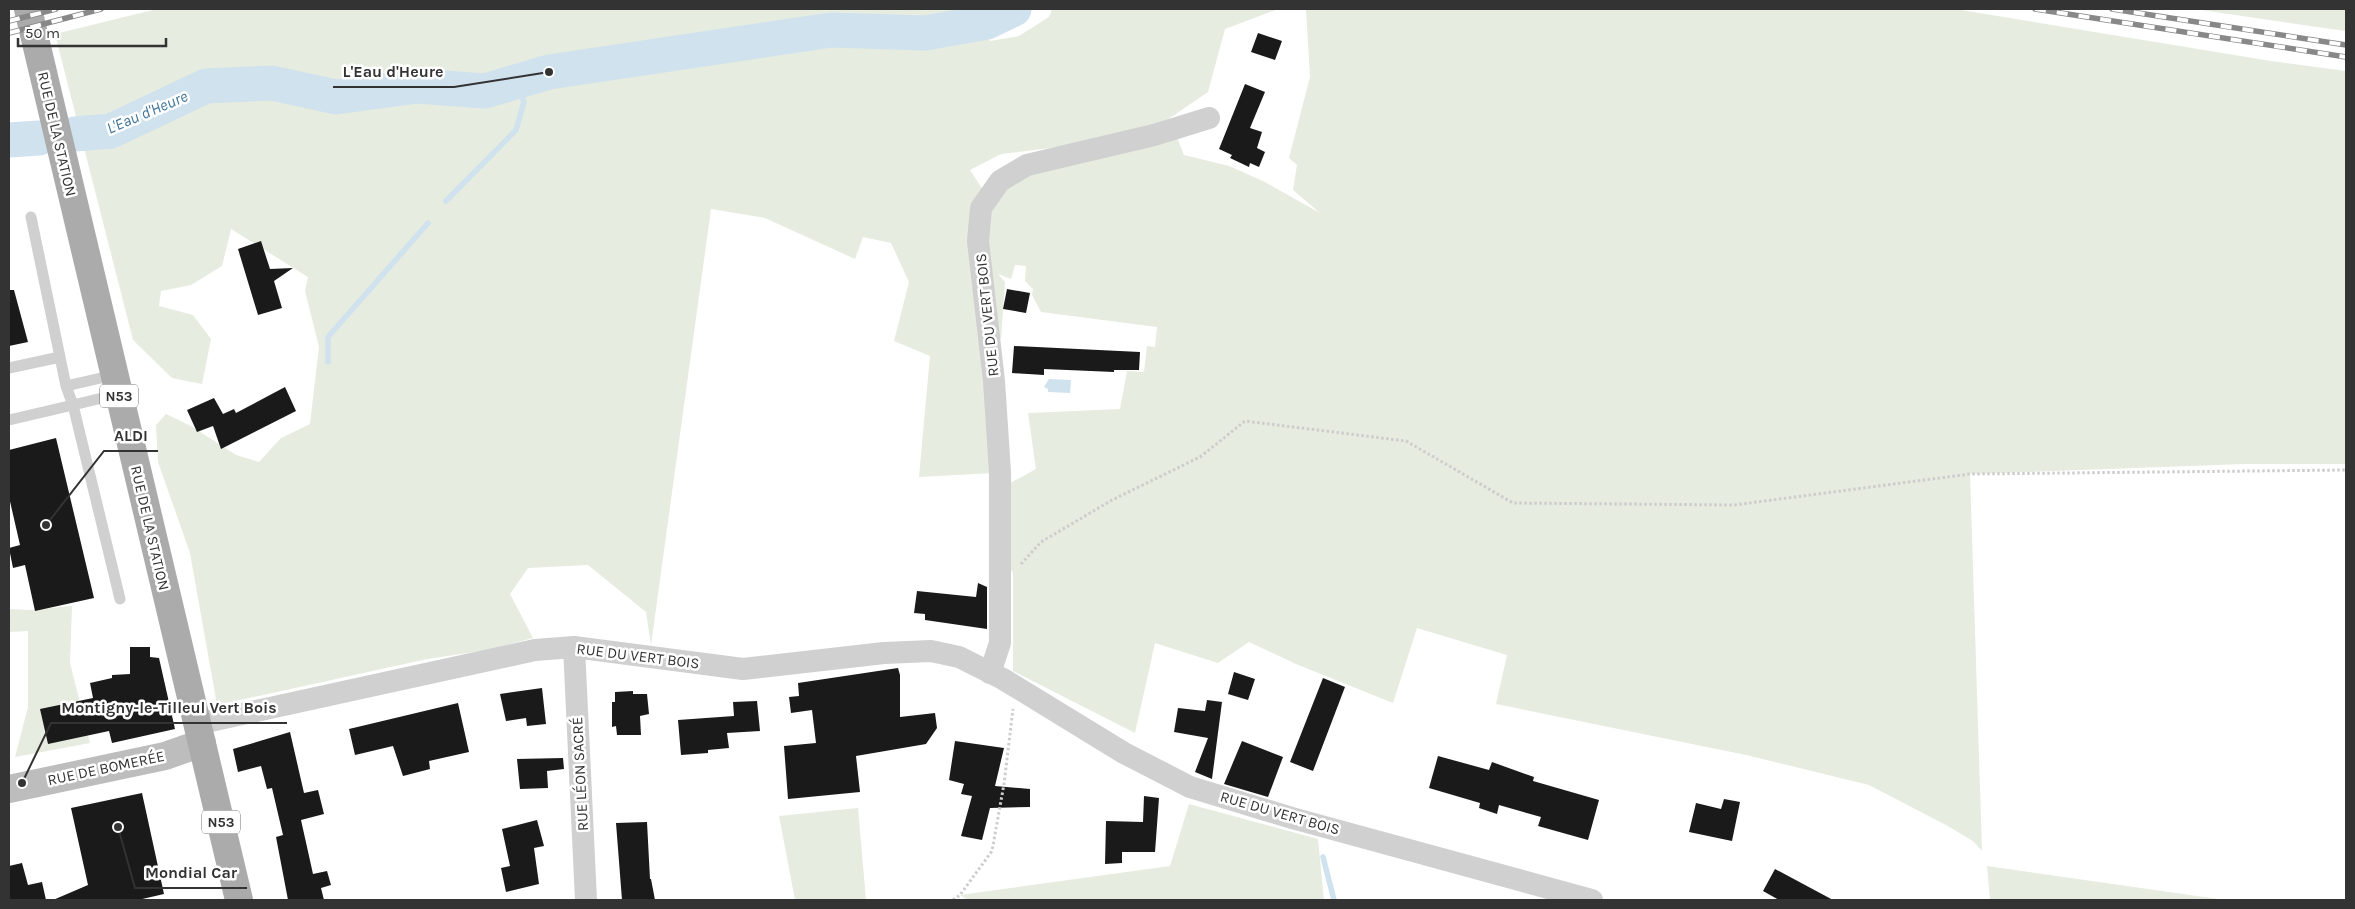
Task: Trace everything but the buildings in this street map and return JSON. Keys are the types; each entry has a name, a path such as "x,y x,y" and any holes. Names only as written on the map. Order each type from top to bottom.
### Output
{"main road":[{"name":"RUE DE LA STATION","path":"28,9 239,900"},
{"name":"RUE DE BOMERÉE","path":"9,789 165,756 200,733"}],"street":[{"name":"RUE DU VERT BOIS","path":"990,673 1000,643 1000,472 994,380 978,241 981,208 1000,181 1027,166 1154,135 1209,118"},
{"name":"RUE DU VERT BOIS","path":"200,733 535,650 574,647 742,669 884,652 931,651 959,657 990,673 1124,753 1190,787 1292,818 1592,900"},
{"name":"RUE LÉON SACRÉ","path":"574,647 586,900"}],"lane":[{"path":"31,217 66,386 73,404 120,599"},
{"path":"9,368 60,357"},
{"path":"66,386 116,385"},
{"path":"9,420 73,404 116,385"}],"path":[{"path":"1001,575 1013,573 1041,542 1112,500 1200,457 1245,420 1406,441 1513,503 1734,505 1970,474 2346,470"},
{"path":"953,900 960,895 992,851 1012,726 1014,686"}],"shaded area":[{"path":"157,9 989,9 985,16 990,41 1019,36 1049,17 1052,9 1278,9 1225,29 1208,92 1164,122 1067,146 1001,154 970,170 983,190 996,172 1176,135 1184,155 1229,166 1263,181 1320,213 1293,190 1297,165 1289,158 1310,77 1306,9 1955,9 2271,61 2346,71 2346,464 2245,464 1970,474 1982,851 1973,841 1946,825 1869,785 1746,755 1496,704 1507,655 1417,628 1393,703 1296,664 1249,642 1218,663 1155,643 1135,733 1013,671 1013,573 1007,563 1003,487 1036,469 1028,413 1120,409 1127,371 1144,372 1147,346 1155,347 1157,327 1041,312 1032,295 1033,289 1025,281 1026,266 1015,265 1011,279 998,274 1005,282 1001,339 993,329 993,473 919,477 930,356 894,341 909,282 891,243 863,237 855,259 765,218 711,209 651,645 646,612 588,565 528,568 510,594 533,638 488,650 427,659 217,705 190,553 158,462 156,425 166,414 191,426 236,455 259,462 281,438 310,424 319,347 305,291 308,277 231,229 222,266 191,285 161,291 159,306 193,315 211,339 202,384 172,378 133,340 55,34"},
{"path":"2195,9 2346,9 2346,31 2331,29"},
{"path":"72,606 70,663 90,743 15,757 28,707 28,631 9,632 9,609 30,610"},
{"path":"1189,804 1318,839 1324,900 967,900 960,895 1170,866"},
{"path":"858,808 866,900 795,900 779,816"},
{"path":"1987,866 2225,900 1990,900"}],"water":[{"path":"1049,379 1071,380 1070,393 1048,392 1048,389 1044,387"}],"waterway":[{"name":"L'Eau d'Heure","path":"75,134 111,131 206,86 272,83 336,97 417,86 485,91 549,72 831,30 925,33 987,22 1014,9"},
{"path":"446,201 516,130 524,102 516,82"},
{"name":"L'Eau d'Heure","path":"9,140 39,138"},
{"path":"328,362 328,337 428,223"},
{"path":"1323,857 1334,900"}],"railway":[{"path":"9,21 56,9"},
{"path":"9,33 101,9"},
{"path":"2035,9 2346,57"},
{"path":"2112,9 2346,45"}],"place":[{"name":"L'Eau d'Heure","path":"549,72"},
{"name":"ALDI","path":"46,525"},
{"name":"Montigny-le-Tilleul Vert Bois","path":"22,783"},
{"name":"Mondial Car","path":"118,827"}]}
